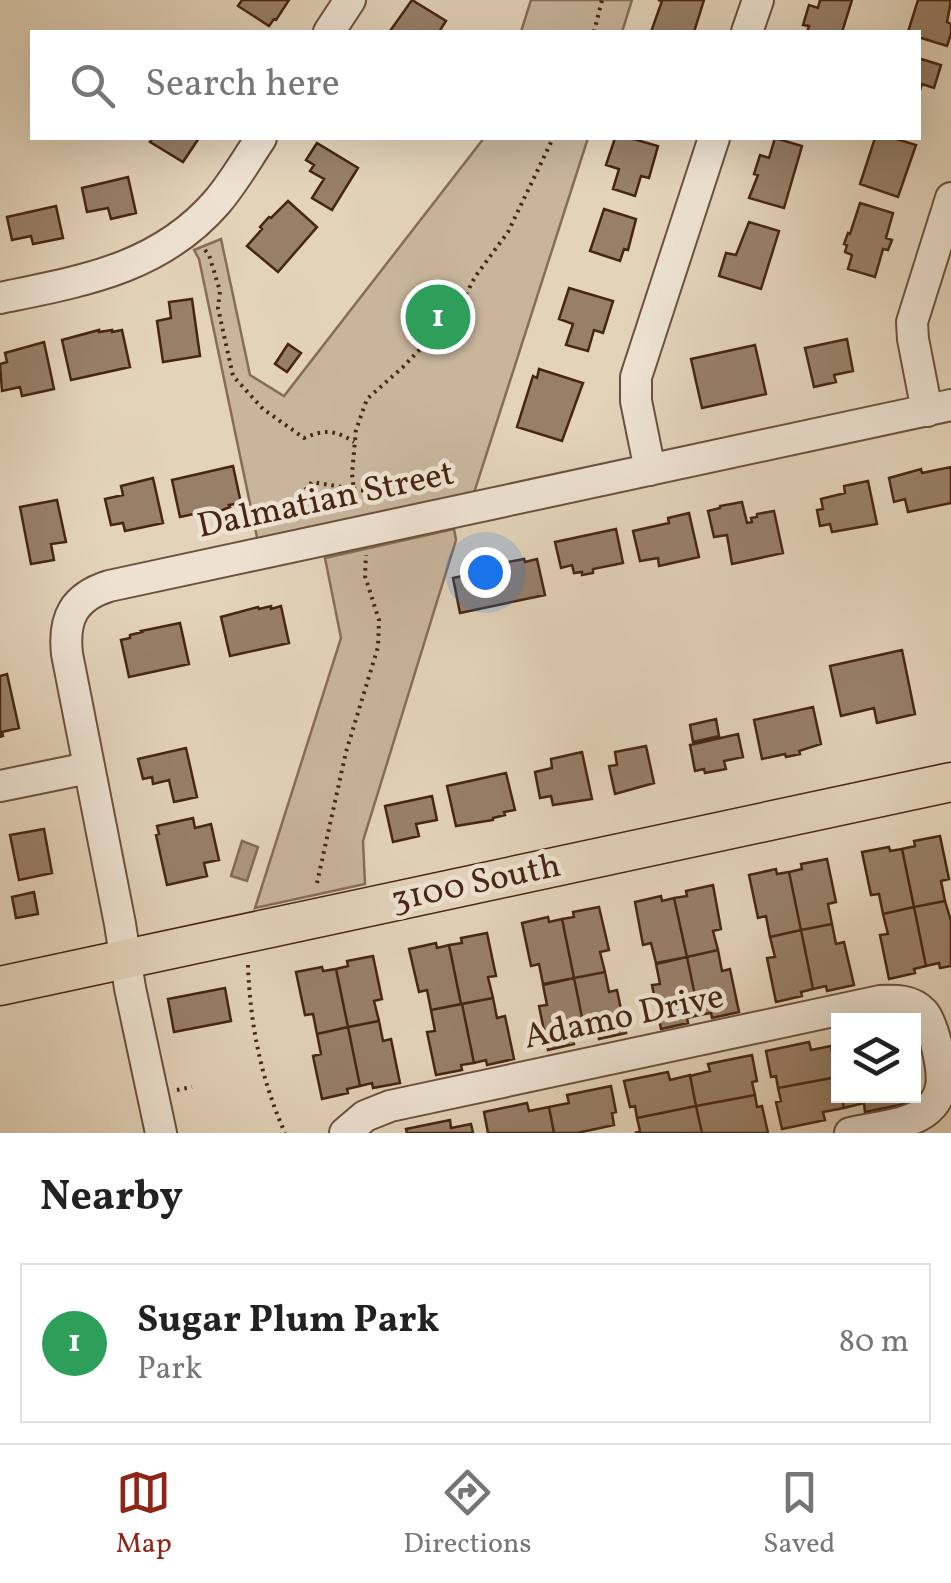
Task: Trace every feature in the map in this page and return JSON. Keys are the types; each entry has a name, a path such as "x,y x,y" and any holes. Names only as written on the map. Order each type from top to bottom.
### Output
{"main road":[{"name":"3100 South","path":"0,986 951,782"}],"street":[{"path":"330,30 350,0"},
{"path":"748,30 758,0"},
{"path":"0,298 99,276 156,252 206,214 230,186 259,140"},
{"path":"650,470 635,393 636,377 713,140"},
{"path":"939,408 912,339 912,322 951,198"},
{"name":"Dalmatian Street","path":"161,1133 67,654 66,634 77,604 97,590 939,408"},
{"path":"0,786 88,768"},
{"name":"Adamo Drive","path":"344,1133 365,1116 390,1106 880,1002 904,1002 924,1012 930,1024 944,1100"},
{"path":"850,1133 914,1118 944,1100"}],"path":[{"path":"594,30 602,0"},
{"path":"358,517 353,488 354,442 367,399 459,308 475,277 508,232 552,140"},
{"path":"204,248 220,291 218,308 233,376 263,408 304,438 322,430 338,432 354,442"},
{"path":"273,528 312,482 407,498"},
{"path":"317,883 346,752 378,647 378,620 365,576 365,548"},
{"path":"248,966 255,1042 285,1133"}],"shaded area":[{"path":"531,0 632,0 623,30 522,30"},
{"path":"482,140 587,140 473,496 258,542 194,250 221,239 250,375 284,396"},
{"path":"454,529 456,540 363,841 365,884 255,908 341,638 325,558"},
{"path":"242,841 258,847 247,881 231,876"}],"building":[{"path":"242,0 289,0 269,26 238,6"},
{"path":"412,0 446,21 440,30 391,30"},
{"path":"658,0 704,0 695,30 652,30 662,1"},
{"path":"820,0 852,0 843,30 808,30 809,26 803,25 809,5 818,8"},
{"path":"918,0 951,0 947,46 921,38 921,30 909,30"},
{"path":"921,59 941,65 934,88 922,84 921,87"},
{"path":"152,140 198,140 183,162"},
{"path":"614,140 637,140 658,146 649,178 641,176 635,196 613,189 619,169 606,165"},
{"path":"774,140 802,146 784,208 749,198 758,175 754,174 760,155 769,158"},
{"path":"874,140 900,140 916,145 898,197 860,184"},
{"path":"317,143 358,168 332,210 312,198 324,179 310,171 314,165 306,160"},
{"path":"128,177 136,213 111,219 108,208 87,212 82,188"},
{"path":"288,201 317,227 278,272 247,246 269,217"},
{"path":"860,203 893,213 886,238 892,240 888,250 883,249 875,277 848,269 852,255 845,252 844,244"},
{"path":"56,206 63,238 33,244 31,236 12,240 7,217"},
{"path":"604,209 636,219 628,250 624,249 620,261 590,251"},
{"path":"749,222 779,231 761,289 719,276 726,253 736,255"},
{"path":"569,288 613,301 603,333 594,330 588,351 566,345 573,324 559,319"},
{"path":"192,299 200,356 163,362 157,321 171,318 169,302"},
{"path":"99,330 122,330 130,367 71,380 62,340"},
{"path":"847,339 853,371 834,375 836,382 814,387 805,348"},
{"path":"44,342 54,389 22,396 20,387 2,391 0,364 7,362 5,353"},
{"path":"288,344 301,353 287,372 275,364"},
{"path":"755,345 766,394 702,408 691,359"},
{"path":"539,369 583,383 562,441 517,427 533,376 537,378"},
{"path":"233,466 241,503 205,517 203,512 180,517 172,480"},
{"path":"951,467 951,503 908,512 905,499 894,502 889,478 921,469 922,473"},
{"path":"153,478 163,523 125,531 123,523 111,525 105,499 123,495 121,486"},
{"path":"868,481 877,524 832,532 830,524 820,526 817,510 823,509 821,499 845,493 844,486"},
{"path":"57,500 66,542 51,544 54,560 31,564 20,507"},
{"path":"742,502 747,523 757,514 774,511 783,553 732,564 727,535 714,537 708,511"},
{"path":"689,513 699,557 659,566 658,558 640,561 633,531 669,523 668,518"},
{"path":"616,529 623,563 582,575 574,573 572,565 561,568 555,542"},
{"path":"537,559 545,595 460,613 453,578 467,575 466,570"},
{"path":"281,606 289,643 230,656 221,617"},
{"path":"180,623 189,664 129,677 121,640 141,631"},
{"path":"902,650 915,714 877,723 874,708 841,716 830,666"},
{"path":"7,674 19,728 2,732 0,737 0,676"},
{"path":"813,707 821,744 799,751 800,754 762,759 754,720"},
{"path":"716,719 719,736 693,742 690,725"},
{"path":"738,734 743,757 724,761 726,769 695,771 690,745"},
{"path":"646,746 654,783 615,794 609,766 617,765 615,752"},
{"path":"186,748 197,797 174,802 169,780 153,784 152,777 143,779 138,759"},
{"path":"582,752 592,799 553,805 551,796 540,798 535,772 552,768 551,759"},
{"path":"506,773 515,810 493,820 456,826 447,786"},
{"path":"432,796 437,820 416,824 419,836 393,842 385,806"},
{"path":"193,818 195,828 211,824 219,860 204,863 207,876 167,885 157,826"},
{"path":"44,829 52,873 19,880 10,835"},
{"path":"940,836 949,879 941,881 945,901 914,907 902,849 915,846 914,841"},
{"path":"889,847 890,851 902,849 914,907 883,914 879,894 871,895 862,852"},
{"path":"827,859 836,902 828,904 832,924 801,930 789,872 802,869 801,864"},
{"path":"776,869 777,874 789,872 801,930 770,937 766,916 758,918 749,875"},
{"path":"713,885 721,929 713,931 718,950 687,957 674,898"},
{"path":"34,892 38,914 16,918 12,897"},
{"path":"661,896 662,901 674,898 687,957 656,963 651,943 643,945 635,902"},
{"path":"945,901 951,921 951,966 926,966 914,907"},
{"path":"599,907 609,950 600,952 605,972 574,978 562,919 574,917 573,912"},
{"path":"914,907 926,966 889,979 880,935 888,934 883,914"},
{"path":"548,917 549,922 562,919 574,978 543,984 539,964 531,966 522,923"},
{"path":"832,924 836,944 844,942 854,985 827,991 826,986 813,989 801,930"},
{"path":"801,930 813,989 776,1002 767,958 775,957 770,937"},
{"path":"487,933 496,976 488,977 493,998 461,1004 449,945 462,943 461,938"},
{"path":"436,943 437,948 449,945 461,1004 431,1010 427,990 419,992 409,949"},
{"path":"718,950 722,971 730,969 739,1012 712,1018 711,1013 699,1015 687,957"},
{"path":"373,956 382,999 374,1001 379,1021 348,1027 336,969 348,966 347,961"},
{"path":"687,957 699,1015 687,1018 688,1023 661,1029 652,985 660,984 656,964"},
{"path":"322,967 323,971 336,969 348,1027 317,1034 313,1014 305,1015 296,972"},
{"path":"605,972 609,992 617,990 626,1033 599,1039 598,1034 586,1037 574,978"},
{"path":"574,978 586,1037 548,1050 539,1006 547,1005 543,985"},
{"path":"225,988 231,1021 174,1032 168,999"},
{"path":"493,998 497,1018 505,1016 514,1059 487,1065 486,1060 474,1063 462,1004"},
{"path":"462,1004 474,1063 461,1065 462,1070 436,1075 427,1032 435,1031 431,1010"},
{"path":"379,1021 383,1041 391,1039 400,1083 360,1086 348,1027"},
{"path":"348,1027 360,1086 322,1099 313,1056 321,1054 317,1034"},
{"path":"809,1042 811,1050 831,1046 831,1078 778,1088 776,1076 771,1077 766,1051"},
{"path":"752,1055 757,1081 752,1082 755,1095 696,1106 690,1076 710,1071 708,1064"},
{"path":"668,1072 670,1080 690,1075 696,1106 637,1118 624,1081"},
{"path":"831,1078 831,1103 843,1103 844,1108 823,1112 825,1120 782,1129 776,1102 781,1101 778,1088"},
{"path":"611,1086 614,1125 577,1133 554,1133 549,1107 569,1103 567,1095"},
{"path":"755,1095 757,1107 762,1106 768,1133 702,1133 696,1106"},
{"path":"527,1103 529,1111 549,1107 554,1133 488,1133 484,1112"},
{"path":"864,1103 909,1103 865,1112"},
{"path":"696,1106 702,1133 635,1133 640,1131 637,1118"},
{"path":"450,1120 451,1128 471,1124 473,1133 407,1133 406,1129"}],"place":[{"name":"Sugar Plum Park","path":"438,317"}]}
